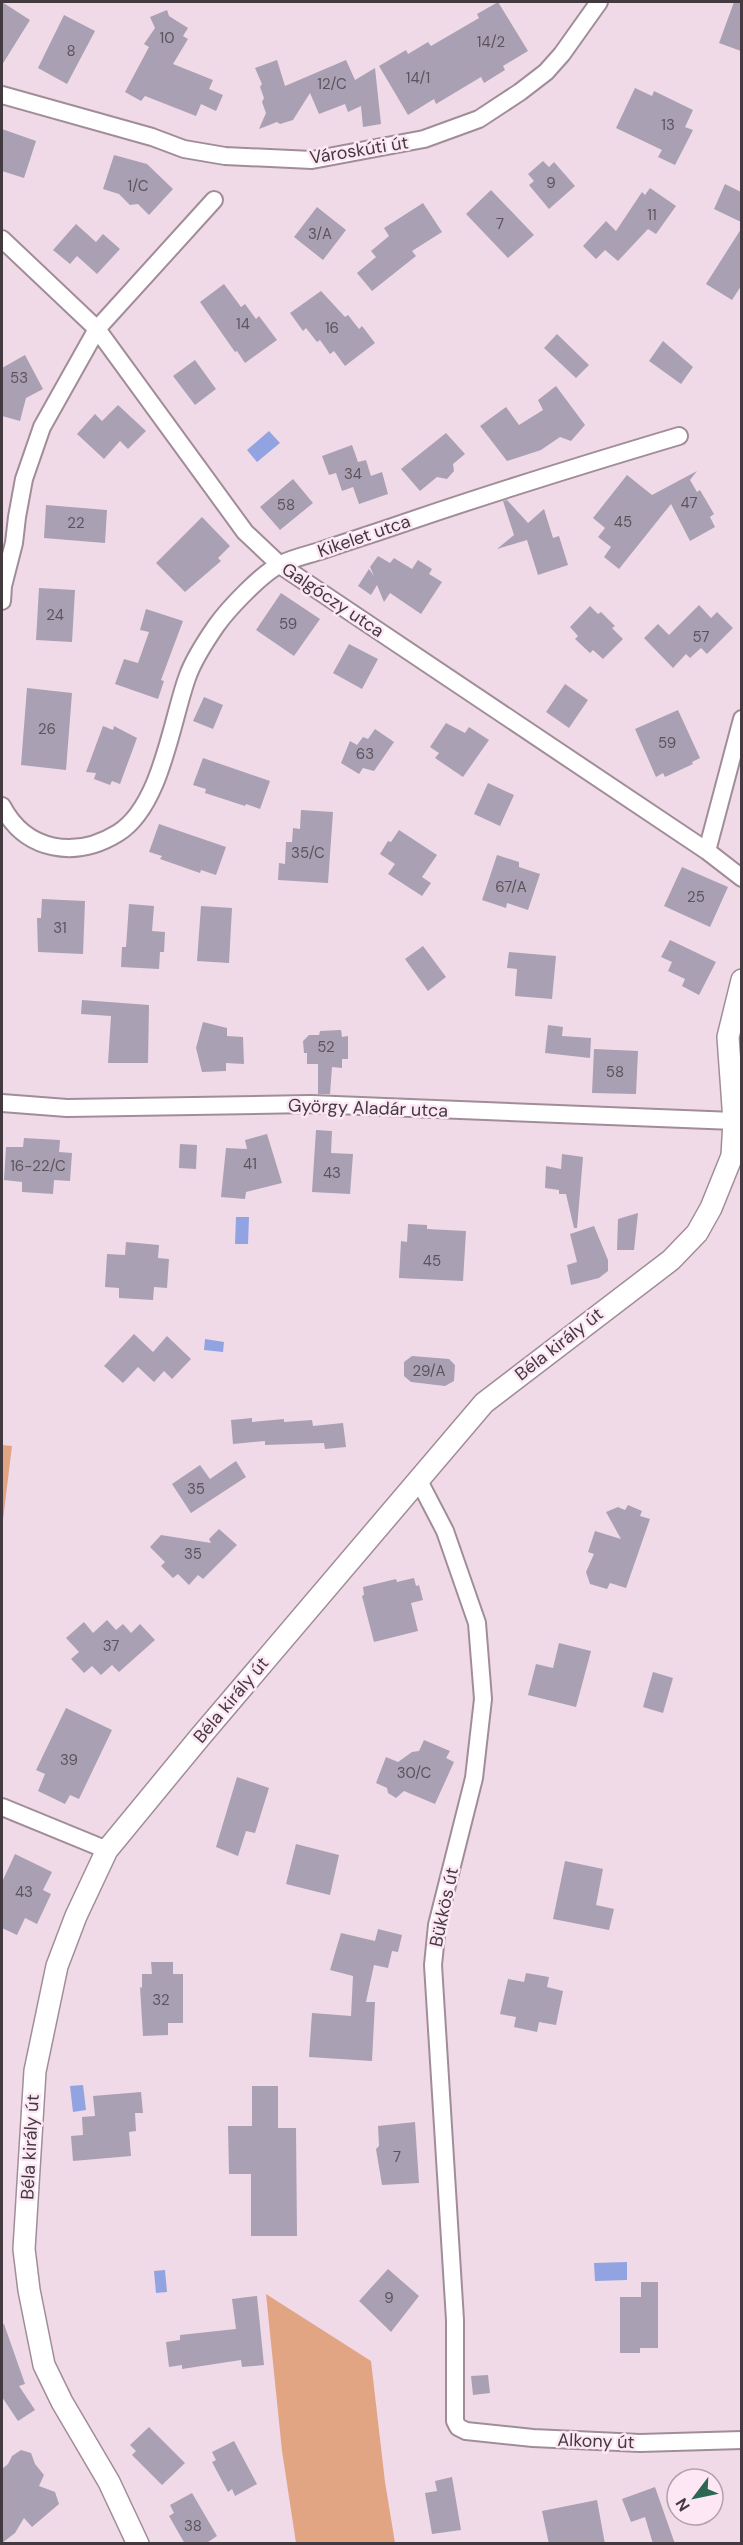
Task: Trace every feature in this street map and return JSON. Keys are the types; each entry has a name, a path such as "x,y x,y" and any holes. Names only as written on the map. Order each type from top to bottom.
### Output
{"street":[{"name":"Városkúti út","path":"2,95 152,137 184,149 225,156 312,160 424,139 479,118 546,72 562,54 599,2"},
{"path":"2,602 3,586 14,543 16,518 24,479 42,427 97,329 214,200"},
{"name":"Galgóczy utca","path":"2,239 97,329 245,532 280,565 707,851 741,878"},
{"name":"Kikelet utca","path":"2,806 17,827 52,847 72,850 97,844 120,832 138,814 152,785 164,755 188,676 201,649 217,624 244,594 280,565 534,479 679,436"},
{"path":"707,851 741,719"},
{"name":"Béla király út","path":"138,2544 109,2482 62,2402 44,2365 29,2290 24,2249 34,2072 57,1966 76,1916 107,1850 484,1402 671,1260 697,1233 711,1208 732,1156 735,1121 728,1037 741,980"},
{"name":"György Aladár utca","path":"2,1103 67,1108 311,1104 735,1121"},
{"name":"Bükkös út","path":"418,1479 445,1531 477,1623 482,1666 483,1699 474,1778 437,1925 433,1965 455,2320 455,2421"},
{"path":"2,1807 107,1850"},
{"name":"Alkony út","path":"455,2421 458,2427 478,2433 533,2438 640,2443 741,2440"}],"shaded area":[{"path":"2,1445 12,1446 2,1528"},
{"path":"266,2294 371,2361 385,2482 395,2543 296,2543 282,2451"}],"water":[{"path":"269,431 280,443 257,462 247,450"},
{"path":"236,1217 249,1217 248,1244 235,1244"},
{"path":"205,1339 224,1342 223,1352 204,1350"},
{"path":"83,2085 86,2110 73,2112 70,2086"},
{"path":"627,2262 627,2280 595,2281 594,2263"},
{"path":"165,2270 167,2292 156,2293 154,2271"}],"building":[{"path":"2,2 30,20 2,65"},
{"path":"498,2 528,51 503,66 505,70 484,83 481,77 436,104 434,99 408,115 379,66 406,50 408,54 428,42 431,46 479,18 477,14"},
{"path":"734,2 741,2 741,51 719,43"},
{"path":"167,10 169,16 188,28 183,36 188,39 173,64 213,80 209,89 223,95 216,111 201,104 196,116 145,96 141,101 125,92 149,47 144,44 155,28 150,17"},
{"path":"64,15 95,31 67,84 38,68"},
{"path":"277,60 285,86 346,60 355,80 375,68 381,124 363,127 361,106 348,112 345,104 319,114 310,93 293,120 280,124 277,122 259,129 266,113 262,102 264,98 260,87 262,84 255,68"},
{"path":"635,88 652,96 654,91 693,110 685,127 693,130 675,165 658,157 662,150 616,128"},
{"path":"2,129 36,141 24,178 2,171"},
{"path":"114,155 147,164 173,189 149,215 138,204 130,205 119,194 103,189"},
{"path":"543,161 549,167 554,162 575,186 549,209 529,185 534,181 528,174"},
{"path":"725,184 741,192 741,222 714,209"},
{"path":"650,188 676,206 656,234 648,229 618,261 605,250 596,259 583,246 606,221 616,231 642,192 645,195"},
{"path":"491,190 534,235 508,258 466,214"},
{"path":"423,203 442,232 412,251 416,256 372,291 357,273 376,257 371,251 389,236 384,228"},
{"path":"317,207 346,230 323,260 294,237"},
{"path":"76,224 96,242 103,234 120,249 97,274 77,256 70,264 53,250"},
{"path":"741,229 741,286 732,300 706,284"},
{"path":"224,284 241,307 245,304 256,319 259,316 277,340 245,363 200,302"},
{"path":"321,291 345,317 348,315 359,329 362,326 375,343 345,366 334,351 330,354 320,340 317,342 306,328 303,331 290,313"},
{"path":"557,334 589,365 576,378 544,348"},
{"path":"663,341 693,367 681,384 649,361"},
{"path":"25,355 43,389 26,398 20,421 2,416 2,368"},
{"path":"195,360 216,389 195,405 173,376"},
{"path":"556,386 585,425 571,441 560,437 541,450 507,461 480,426 506,407 519,425 543,410 538,400"},
{"path":"118,405 146,431 128,449 120,441 104,459 77,434 95,414 102,421"},
{"path":"446,433 465,454 453,464 454,471 447,479 437,477 420,491 401,469"},
{"path":"352,445 358,462 366,460 371,476 382,472 388,494 359,504 353,487 342,491 336,473 329,475 322,456"},
{"path":"697,471 690,480 697,492 700,490 714,514 710,517 715,527 690,541 671,504 619,569 604,557 611,547 598,537 605,528 593,518 627,475 652,495"},
{"path":"293,479 313,503 280,530 260,507"},
{"path":"507,500 528,523 544,509 553,538 559,536 568,565 538,575 527,540 497,549 514,535 503,501"},
{"path":"46,505 107,510 105,543 44,538"},
{"path":"202,517 230,546 218,558 221,561 185,592 156,563"},
{"path":"378,556 390,563 394,558 412,569 418,560 432,569 429,574 442,582 421,614 390,593 384,602 377,585 371,595 358,586 369,569 374,576 370,567"},
{"path":"39,588 75,590 72,642 36,640"},
{"path":"281,593 320,619 294,656 256,630"},
{"path":"699,605 711,618 717,612 733,628 707,654 701,648 690,658 686,654 673,668 644,638 658,624 669,635"},
{"path":"590,606 598,614 601,612 615,626 612,628 623,639 603,659 593,650 590,653 575,639 578,636 570,627"},
{"path":"146,609 183,621 161,680 164,681 158,699 115,684 124,659 138,663 149,632 140,630"},
{"path":"349,644 378,659 362,689 333,673"},
{"path":"565,684 588,700 569,728 546,712"},
{"path":"27,688 72,693 66,770 21,765"},
{"path":"204,697 223,705 213,729 193,721"},
{"path":"678,710 700,758 692,762 693,764 665,777 663,773 656,777 635,729"},
{"path":"446,723 465,733 469,727 489,740 463,777 435,758 439,753 430,747"},
{"path":"103,726 113,730 114,726 137,738 120,784 112,781 110,785 94,779 96,773 86,772"},
{"path":"375,729 394,742 374,771 363,768 359,774 341,763 350,741 357,745 363,737 368,739"},
{"path":"203,758 270,781 260,809 205,793 206,789 193,785"},
{"path":"488,783 514,795 500,826 474,814"},
{"path":"301,810 333,812 328,883 278,880 279,863 285,864 286,842 292,842 293,828 300,829"},
{"path":"159,824 226,847 216,875 201,870 200,873 160,859 162,856 149,852"},
{"path":"399,830 437,855 422,877 431,883 422,896 388,874 395,864 380,854"},
{"path":"497,855 519,862 519,867 540,874 528,910 507,903 506,908 482,900"},
{"path":"682,867 728,887 710,927 664,906"},
{"path":"42,899 85,901 83,954 38,952 37,918 41,918"},
{"path":"129,904 154,906 152,931 165,932 164,952 160,952 159,969 121,967 122,947 126,947"},
{"path":"201,906 232,908 229,963 197,961"},
{"path":"670,940 716,962 699,995 682,986 685,979 668,971 672,962 661,957"},
{"path":"423,946 446,977 428,991 405,959"},
{"path":"509,952 556,956 552,999 515,996 517,969 507,968"},
{"path":"82,1000 149,1005 148,1063 108,1063 111,1016 81,1014"},
{"path":"203,1022 227,1028 227,1036 243,1037 244,1064 226,1063 226,1071 202,1072 196,1048"},
{"path":"548,1025 563,1027 562,1036 591,1038 590,1058 545,1053"},
{"path":"341,1030 342,1037 348,1036 348,1059 342,1059 342,1068 332,1067 330,1094 318,1094 318,1064 307,1064 307,1053 304,1053 303,1041 309,1035 319,1035 320,1031"},
{"path":"594,1049 638,1051 636,1094 592,1093"},
{"path":"316,1130 332,1131 331,1153 353,1154 350,1194 312,1192"},
{"path":"267,1134 282,1183 246,1192 245,1199 221,1197 226,1148 247,1149 245,1140"},
{"path":"24,1138 60,1140 59,1152 72,1153 70,1181 54,1180 53,1194 22,1192 22,1182 4,1180 6,1147 23,1147"},
{"path":"180,1144 197,1145 196,1169 179,1168"},
{"path":"562,1154 583,1157 577,1228 574,1228 566,1194 559,1194 559,1190 545,1188 546,1166 561,1169"},
{"path":"638,1213 634,1250 617,1250 618,1219"},
{"path":"408,1224 427,1225 427,1229 466,1231 463,1281 399,1278 401,1241 407,1242"},
{"path":"594,1226 608,1260 608,1271 599,1278 571,1285 567,1265 577,1262 570,1234"},
{"path":"126,1242 159,1245 158,1258 169,1259 167,1288 154,1287 153,1300 119,1298 119,1288 105,1287 107,1254 125,1255"},
{"path":"134,1334 153,1352 167,1336 191,1359 172,1379 164,1371 154,1382 138,1367 123,1383 104,1366"},
{"path":"412,1356 449,1359 455,1365 454,1381 445,1386 411,1382 404,1376 404,1362"},
{"path":"252,1418 252,1422 284,1419 284,1422 312,1420 313,1426 343,1423 346,1447 325,1449 324,1443 265,1445 265,1441 233,1444 231,1420"},
{"path":"236,1461 246,1477 191,1513 172,1484 200,1465 210,1479"},
{"path":"628,1505 642,1511 640,1516 650,1519 626,1588 610,1583 607,1589 590,1584 586,1572 594,1554 588,1552 595,1531 621,1539 606,1512 618,1507 625,1510"},
{"path":"219,1529 237,1545 203,1579 198,1575 189,1585 178,1574 173,1578 161,1566 165,1562 150,1547 161,1535 211,1543 209,1539"},
{"path":"414,1578 416,1586 419,1585 423,1600 411,1603 418,1631 374,1642 362,1596 364,1595 363,1587 396,1579 397,1582"},
{"path":"107,1620 116,1630 123,1624 131,1633 140,1624 155,1640 119,1672 112,1665 101,1675 92,1666 84,1673 71,1659 79,1652 66,1638 84,1622 93,1633"},
{"path":"559,1643 591,1651 576,1707 528,1695 536,1664 553,1668"},
{"path":"653,1672 673,1678 663,1713 643,1707"},
{"path":"66,1708 112,1730 79,1799 70,1795 65,1804 38,1791 45,1774 36,1770"},
{"path":"424,1740 450,1751 446,1758 454,1762 435,1804 404,1791 396,1798 388,1793 387,1788 376,1783 386,1757 398,1762 412,1752 419,1751"},
{"path":"237,1777 269,1788 255,1833 246,1831 238,1856 216,1847"},
{"path":"296,1844 339,1855 330,1895 286,1884"},
{"path":"15,1854 52,1872 43,1890 51,1894 37,1924 25,1918 17,1935 2,1928 2,1882"},
{"path":"565,1861 603,1869 596,1905 614,1909 609,1930 553,1919"},
{"path":"378,1929 402,1935 398,1952 392,1951 388,1968 374,1965 366,2002 375,2002 372,2061 309,2057 312,2013 351,2016 353,1976 330,1970 341,1933 375,1941"},
{"path":"151,1962 173,1962 173,1974 183,1974 183,2023 168,2023 168,2035 143,2036 140,1987 142,1988 142,1974 152,1974"},
{"path":"526,1973 549,1977 547,1987 563,1991 556,2025 539,2022 537,2032 514,2027 516,2017 500,2014 508,1979 524,1982"},
{"path":"252,2086 278,2086 278,2128 296,2128 297,2236 251,2236 251,2174 229,2174 228,2126 252,2126"},
{"path":"141,2092 143,2113 135,2113 136,2131 129,2132 131,2156 73,2161 71,2136 83,2135 82,2117 95,2116 93,2096"},
{"path":"415,2122 419,2183 382,2185 376,2149 379,2146 378,2126"},
{"path":"388,2269 419,2296 391,2332 359,2301"},
{"path":"641,2282 658,2282 658,2348 640,2348 640,2353 620,2353 620,2297 641,2297"},
{"path":"257,2296 264,2365 242,2367 241,2360 182,2369 182,2365 169,2367 166,2342 180,2340 180,2335 236,2329 232,2299"},
{"path":"4,2324 25,2384 19,2386 35,2410 18,2421 2,2397 2,2325"},
{"path":"488,2375 490,2393 473,2395 471,2376"},
{"path":"149,2427 185,2463 162,2485 132,2455 136,2451 130,2445"},
{"path":"234,2441 257,2484 235,2496 232,2489 228,2492 212,2462 216,2460 212,2452"},
{"path":"21,2450 31,2453 35,2464 44,2475 39,2486 55,2492 59,2504 32,2527 24,2518 15,2533 2,2543 2,2469 12,2456"},
{"path":"452,2477 461,2530 432,2534 425,2493 437,2491 435,2481"},
{"path":"655,2487 665,2516 665,2527 669,2527 675,2544 653,2544 645,2517 631,2522 622,2499"},
{"path":"192,2493 217,2536 205,2544 185,2544 169,2516 174,2513 170,2505"},
{"path":"597,2500 605,2544 549,2544 542,2511"}]}
